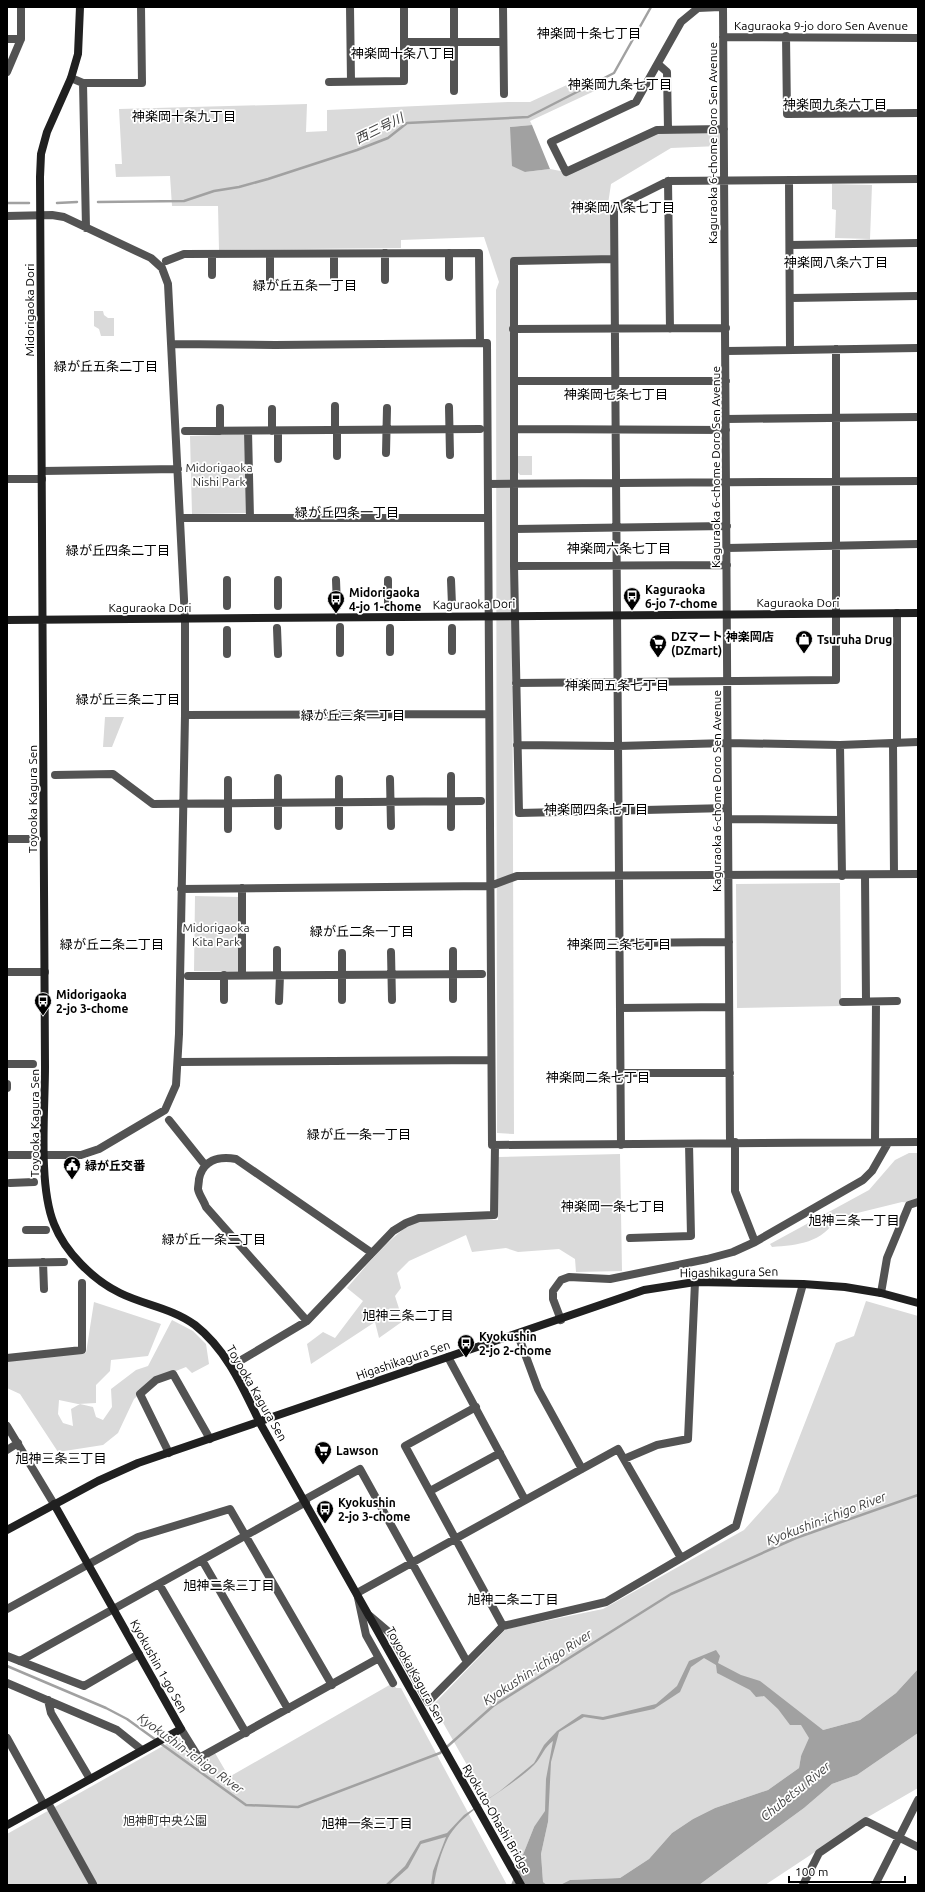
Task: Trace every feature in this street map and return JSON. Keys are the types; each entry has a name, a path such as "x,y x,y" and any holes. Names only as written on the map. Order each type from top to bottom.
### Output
{"street":[{"path":"7,72 21,39 21,7"},
{"name":"Midorigaoka Dori","path":"43,620 40,216 41,154 47,132 71,78 78,54 80,7"},
{"path":"71,78 83,82 142,83 141,7"},
{"path":"350,7 351,81"},
{"path":"329,82 404,81 404,7"},
{"path":"454,7 454,92"},
{"path":"503,7 504,94"},
{"path":"720,7 698,8 681,22 636,102 551,142 566,172 657,130 724,129"},
{"name":"Kaguraoka 6-chome Doro Sen Avenue","path":"724,7 730,1073 735,1191 755,1242"},
{"path":"786,36 787,114 918,113"},
{"name":"Kaguraoka 9-jo doro Sen Avenue","path":"724,37 786,36 918,38"},
{"path":"7,39 21,39"},
{"path":"404,42 504,42"},
{"path":"658,64 667,72 668,130"},
{"path":"83,82 86,228"},
{"path":"789,180 791,298 790,349"},
{"path":"621,1145 614,208 668,181 918,180"},
{"path":"668,181 670,329"},
{"path":"7,216 64,217 151,258 162,268 168,284 185,619 185,715 182,804 178,1062 176,1085 165,1110 99,1149 81,1155 7,1155"},
{"path":"790,245 918,243"},
{"path":"385,253 386,280"},
{"path":"449,253 449,277"},
{"path":"166,261 184,254 480,253 480,343"},
{"path":"212,254 212,275"},
{"path":"270,254 270,280"},
{"path":"334,254 334,279"},
{"path":"614,259 514,261 514,566 519,812 619,812 728,808"},
{"path":"791,298 918,296"},
{"path":"514,328 726,328"},
{"path":"171,344 275,345 487,343 492,1145 621,1145 733,1142 918,1142"},
{"path":"726,351 918,348"},
{"path":"516,683 836,680 836,349"},
{"path":"514,381 726,381"},
{"path":"335,406 337,456"},
{"path":"449,407 450,455"},
{"path":"220,408 220,431"},
{"path":"386,408 386,453"},
{"path":"272,409 278,459"},
{"path":"726,419 918,417"},
{"path":"185,431 480,429"},
{"path":"514,429 726,430"},
{"path":"248,431 250,518"},
{"path":"7,479 42,475 178,469"},
{"path":"488,484 918,481"},
{"path":"180,518 488,518"},
{"path":"514,528 727,526"},
{"path":"727,548 918,544"},
{"path":"514,566 727,565"},
{"path":"227,580 227,606"},
{"path":"278,580 278,606"},
{"path":"336,580 337,606"},
{"path":"388,580 388,605"},
{"path":"451,580 452,605"},
{"path":"894,874 897,613"},
{"name":"Kaguraoka Dori","path":"7,620 918,613"},
{"name":"Toyooka Kagura Sen","path":"43,620 45,972 44,1168 48,1201 54,1224 74,1256 98,1280 120,1293 172,1312 194,1325 216,1345 227,1361 452,1764"},
{"path":"340,627 340,653"},
{"path":"278,628 278,654"},
{"path":"390,628 390,652"},
{"path":"452,628 452,652"},
{"path":"227,630 227,654"},
{"path":"185,715 489,714"},
{"path":"517,745 618,746 728,743 840,745 918,742"},
{"path":"840,745 842,876"},
{"path":"55,775 113,774 153,804 481,801"},
{"path":"451,776 451,827"},
{"path":"278,778 278,826"},
{"path":"339,779 339,826"},
{"path":"390,779 391,826"},
{"path":"228,780 228,829"},
{"path":"728,819 841,820"},
{"path":"7,839 33,839"},
{"path":"181,889 490,886 517,876 865,876 918,874"},
{"path":"865,876 866,1002"},
{"path":"242,888 242,975"},
{"path":"620,943 729,942"},
{"path":"277,950 280,1001"},
{"path":"453,951 453,999"},
{"path":"392,952 392,1000"},
{"path":"342,953 342,1000"},
{"path":"7,972 45,972"},
{"path":"188,976 482,974"},
{"path":"224,976 224,1000"},
{"path":"843,1002 897,1001"},
{"path":"875,1142 876,1002"},
{"path":"620,1008 729,1007"},
{"path":"178,1062 492,1060"},
{"path":"7,1064 33,1064"},
{"path":"620,1073 730,1073"},
{"path":"169,1120 205,1165"},
{"path":"561,1320 553,1299 553,1291 561,1280 569,1277 610,1279 707,1259 733,1252 755,1242 863,1180 872,1171 888,1143"},
{"path":"630,1238 690,1236 689,1144"},
{"path":"238,1362 307,1322 393,1231 406,1223 419,1218 494,1215 495,1145"},
{"path":"307,1322 206,1207 198,1188 200,1174 205,1165 224,1157 236,1159 372,1254"},
{"path":"10,1183 34,1182"},
{"path":"881,1293 887,1258 909,1205 918,1202"},
{"path":"26,1230 46,1230"},
{"path":"43,1262 44,1289"},
{"path":"7,1263 64,1262"},
{"path":"7,1358 82,1350 82,1282"},
{"path":"624,1459 657,1445 688,1440 695,1282"},
{"name":"Higashikagura Sen","path":"7,1530 98,1480 169,1453 448,1357 518,1335 644,1290 695,1282 803,1284 845,1286 881,1293 918,1303"},
{"path":"369,1615 390,1633 428,1702 503,1626 606,1602 736,1526 803,1284"},
{"path":"518,1335 538,1390 582,1469"},
{"path":"448,1357 449,1362 476,1407 526,1500"},
{"path":"169,1453 140,1394 156,1380 174,1374 210,1439"},
{"path":"476,1407 404,1446 503,1626"},
{"path":"7,1426 54,1504"},
{"path":"7,1450 18,1443"},
{"path":"393,1683 366,1635 357,1593 618,1449 681,1558"},
{"path":"430,1491 500,1453"},
{"path":"20,1661 113,1608 246,1536 360,1469 467,1662"},
{"name":"Kyokushin 1-go Sen","path":"7,1825 181,1729 54,1504"},
{"path":"7,1609 138,1537 230,1509 332,1685"},
{"path":"202,1560 288,1709"},
{"path":"159,1584 246,1732"},
{"path":"7,1656 84,1686 139,1654"},
{"path":"181,1729 199,1758 379,1658"},
{"path":"7,1683 117,1730 146,1748"},
{"path":"48,1700 51,1713 90,1779"},
{"path":"7,1738 93,1884"},
{"name":"Ryokuto-Ohashi Bridge","path":"452,1764 521,1885"},
{"path":"875,1885 918,1800"},
{"path":"803,1885 819,1853 866,1821 918,1847"}],"green space":[{"path":"582,78 603,87 530,121 532,125 510,127 525,172 550,169 566,172 657,130 719,129 719,146 671,148 611,184 608,204 614,208 614,259 514,261 511,285 514,1134 497,1133 496,290 499,282 484,237 401,240 401,248 219,250 218,206 172,206 170,176 116,177 115,164 122,164 119,109 307,104 306,132 327,131 327,110 530,102"},
{"path":"832,184 872,185 870,239 835,238 836,210 832,209"},
{"path":"94,311 103,311 104,315 108,318 114,318 114,336 101,336 99,329 94,326"},
{"name":"Midorigaoka Nishi Park","path":"245,434 247,513 192,514 190,436"},
{"path":"517,456 532,456 532,475 520,475 517,471"},
{"path":"105,717 124,717 112,747 103,747"},
{"path":"840,883 841,1006 737,1008 736,884"},
{"name":"Midorigaoka Kita Park","path":"195,896 239,897 238,972 194,971"},
{"path":"909,1153 918,1153 918,1204 902,1202 837,1218 824,1233 817,1238 800,1244 772,1247 770,1244 869,1190 895,1160"},
{"path":"620,1154 622,1271 576,1272 575,1259 559,1249 518,1252 506,1248 472,1252 466,1235 409,1261 397,1273 401,1288 395,1296 403,1321 379,1338 375,1322 311,1364 307,1344 323,1332 335,1338 363,1301 347,1288 398,1233 415,1223 425,1221 446,1219 498,1220 498,1157"},
{"path":"866,1301 918,1316 918,1669 896,1693 860,1720 823,1730 801,1756 799,1768 768,1790 715,1808 693,1819 672,1833 649,1859 620,1878 570,1880 560,1885 547,1885 543,1882 541,1854 548,1822 534,1827 521,1860 433,1705 506,1629 603,1609 744,1530 778,1492 836,1343 854,1336"},
{"path":"94,1302 161,1324 148,1356 111,1360 110,1371 96,1385 96,1403 78,1404 59,1400 58,1414 63,1423 73,1426 71,1409 80,1404 93,1407 96,1417 103,1420 112,1407 111,1389 136,1370 148,1366 172,1320 193,1331 206,1344 209,1364 192,1373 186,1367 156,1379 134,1399 118,1433 103,1445 58,1452 20,1394 7,1388 7,1361 86,1353"},
{"name":"旭神町中央公園","path":"393,1683 396,1688 401,1688 507,1885 7,1885 7,1834 179,1737 198,1763 215,1753 229,1777"},
{"path":"918,1733 918,1788 868,1817 765,1885 699,1885 804,1808 832,1784 857,1775"}],"water":[{"path":"532,125 550,169 525,172 512,166 510,127"},
{"name":"Chubetsu River","path":"716,1650 720,1656 718,1663 741,1675 760,1681 823,1730 860,1720 896,1693 918,1669 918,1733 857,1775 832,1784 804,1808 699,1885 560,1885 570,1880 620,1878 649,1859 672,1833 693,1819 715,1808 768,1790 799,1768 801,1756 809,1738 801,1725 790,1725 778,1709 764,1696 756,1697 750,1690 717,1673 716,1665 704,1658 691,1667 680,1692 654,1709 603,1720 584,1717 559,1732 551,1762 548,1822 541,1854 543,1882 547,1885 511,1885 534,1827 545,1811 546,1779 553,1741 547,1746 537,1762 524,1774 513,1782 476,1808 455,1827 443,1849 437,1867 434,1885 431,1885 433,1871 446,1837 421,1844 408,1868 389,1885 385,1885 405,1866 420,1841 447,1833 464,1815 500,1791 534,1763 544,1745 557,1731 582,1714 603,1717 656,1704 677,1686 689,1661"}],"waterway":[{"name":"西三号川","path":"98,202 184,201 214,191 239,187 357,150 388,138 407,123 528,117 614,73 651,7"},
{"name":"西三号川","path":"57,203 77,202"},
{"name":"西三号川","path":"7,203 29,203"},
{"name":"Kyokushin-ichigo River","path":"160,1743 246,1805 298,1807 440,1753 493,1706 671,1594 796,1538 918,1495"},
{"name":"Kyokushin-ichigo River","path":"7,1666 106,1708 127,1719 156,1740"}],"place":[{"name":"Kaguraoka 6-jo 7-chome","path":"632,611"},
{"name":"Midorigaoka 4-jo 1-chome","path":"336,614"},
{"name":"Tsuruha Drug","path":"804,654"},
{"name":"DZマート 神楽岡店 (DZmart)","path":"658,658"},
{"name":"Midorigaoka 2-jo 3-chome","path":"43,1016"},
{"name":"緑が丘交番","path":"72,1180"},
{"name":"Kyokushin 2-jo 2-chome","path":"466,1358"},
{"name":"Lawson","path":"323,1465"},
{"name":"Kyokushin 2-jo 3-chome","path":"325,1524"}],"district":[{"name":"神楽岡十条七丁目","path":"589,33"},
{"name":"神楽岡十条八丁目","path":"403,53"},
{"name":"神楽岡九条七丁目","path":"620,84"},
{"name":"神楽岡九条六丁目","path":"835,104"},
{"name":"神楽岡十条九丁目","path":"184,116"},
{"name":"神楽岡八条七丁目","path":"623,207"},
{"name":"神楽岡八条六丁目","path":"836,262"},
{"name":"緑が丘五条一丁目","path":"305,285"},
{"name":"緑が丘五条二丁目","path":"106,366"},
{"name":"神楽岡七条七丁目","path":"616,394"},
{"name":"緑が丘四条一丁目","path":"347,512"},
{"name":"神楽岡六条七丁目","path":"619,548"},
{"name":"緑が丘四条二丁目","path":"118,550"},
{"name":"神楽岡五条七丁目","path":"617,685"},
{"name":"緑が丘三条二丁目","path":"128,699"},
{"name":"緑が丘三条一丁目","path":"353,715"},
{"name":"神楽岡四条七丁目","path":"596,809"},
{"name":"緑が丘二条一丁目","path":"362,931"},
{"name":"緑が丘二条二丁目","path":"112,944"},
{"name":"神楽岡三条七丁目","path":"619,944"},
{"name":"神楽岡二条七丁目","path":"598,1077"},
{"name":"緑が丘一条一丁目","path":"359,1134"},
{"name":"神楽岡一条七丁目","path":"613,1206"},
{"name":"旭神三条一丁目","path":"854,1220"},
{"name":"緑が丘一条二丁目","path":"214,1239"},
{"name":"旭神三条二丁目","path":"408,1315"},
{"name":"旭神三条三丁目","path":"61,1458"},
{"name":"旭神二条三丁目","path":"229,1585"},
{"name":"旭神二条二丁目","path":"513,1599"},
{"name":"旭神一条三丁目","path":"367,1823"}]}
